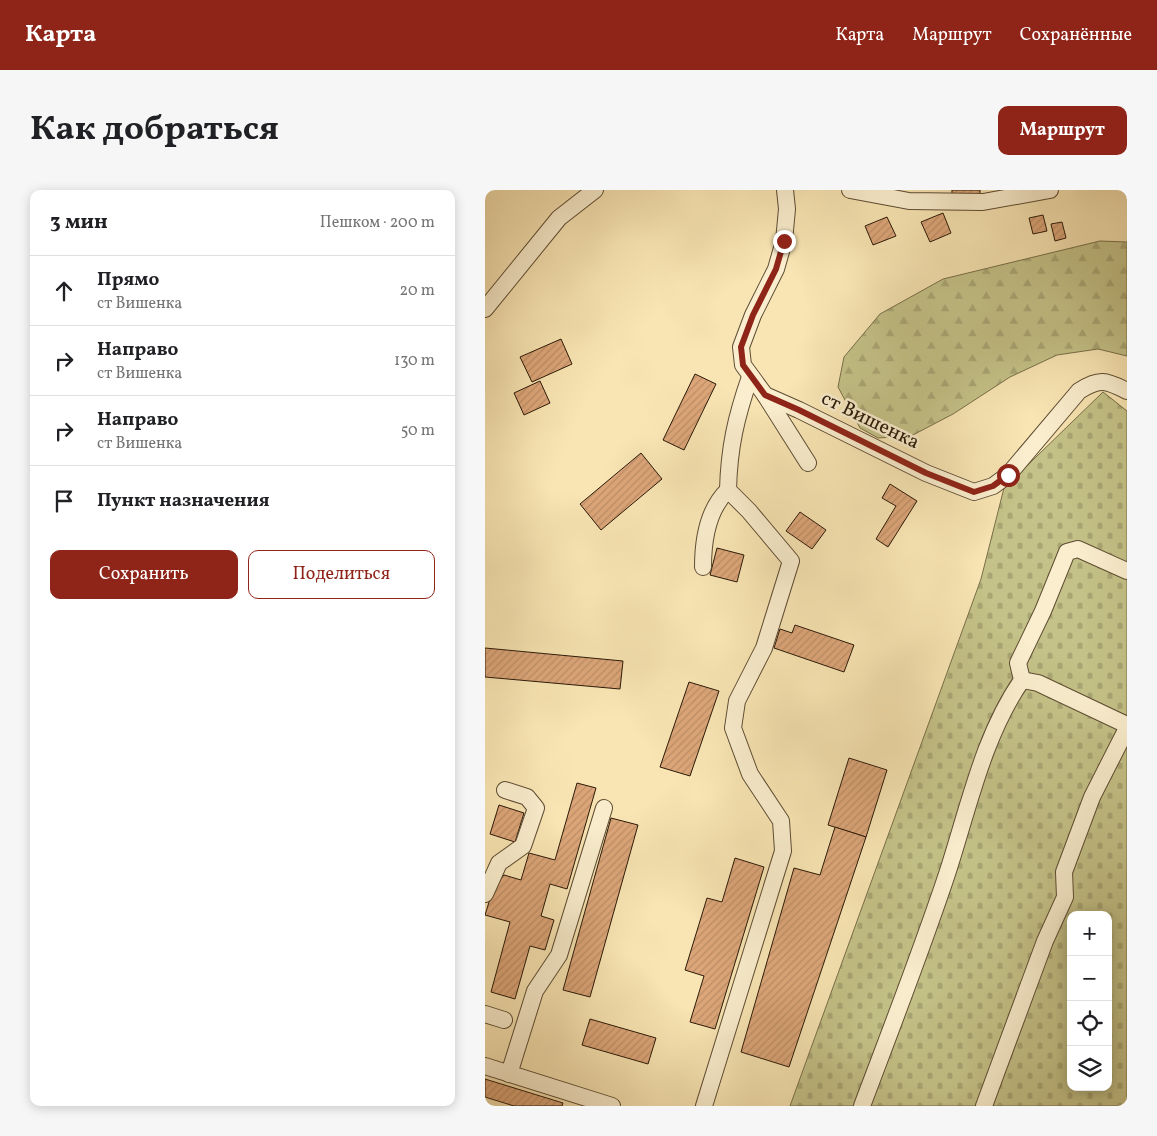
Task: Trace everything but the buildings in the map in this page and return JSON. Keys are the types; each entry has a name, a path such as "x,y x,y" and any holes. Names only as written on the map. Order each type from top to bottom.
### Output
{"street":[{"path":"485,309 559,218 595,190"},
{"name":"ст Вишенка","path":"785,190 787,209 784,241 776,269 753,315 741,347 743,365 765,395 926,473 974,492 993,486 1008,475 1079,391 1094,382 1111,382 1127,391"},
{"path":"850,190 909,201 983,202 1050,190"},
{"path":"705,1106 783,851 781,821 750,774 733,728 737,701 765,648 791,561 729,490 730,448 736,418 750,377"},
{"path":"765,395 808,463"},
{"path":"703,567 703,546 707,526 720,498 729,490"},
{"path":"862,1106 940,893 977,776 1011,696 1022,680 1018,663 1043,611 1067,552 1078,549 1127,571"},
{"path":"984,1106 1038,958 1065,897 1064,872 1092,797 1127,727 1038,683 1022,680"},
{"path":"485,894 499,863 523,846 536,808 527,797 505,790"},
{"path":"509,1074 535,991 559,956 604,808"},
{"path":"485,1014 504,1020"},
{"path":"485,1066 612,1106"}],"green space":[{"path":"1100,241 1127,242 1127,356 1098,349 1057,355 1010,377 953,414 911,436 878,438 860,428 838,387 844,357 880,314 943,279"},
{"path":"1103,392 1127,411 1127,1106 790,1106 981,579 1004,488"}],"route":[{"path":"784,241 776,269 753,315 741,347 743,365 765,395 926,473 974,492 993,486 1008,475"}]}
